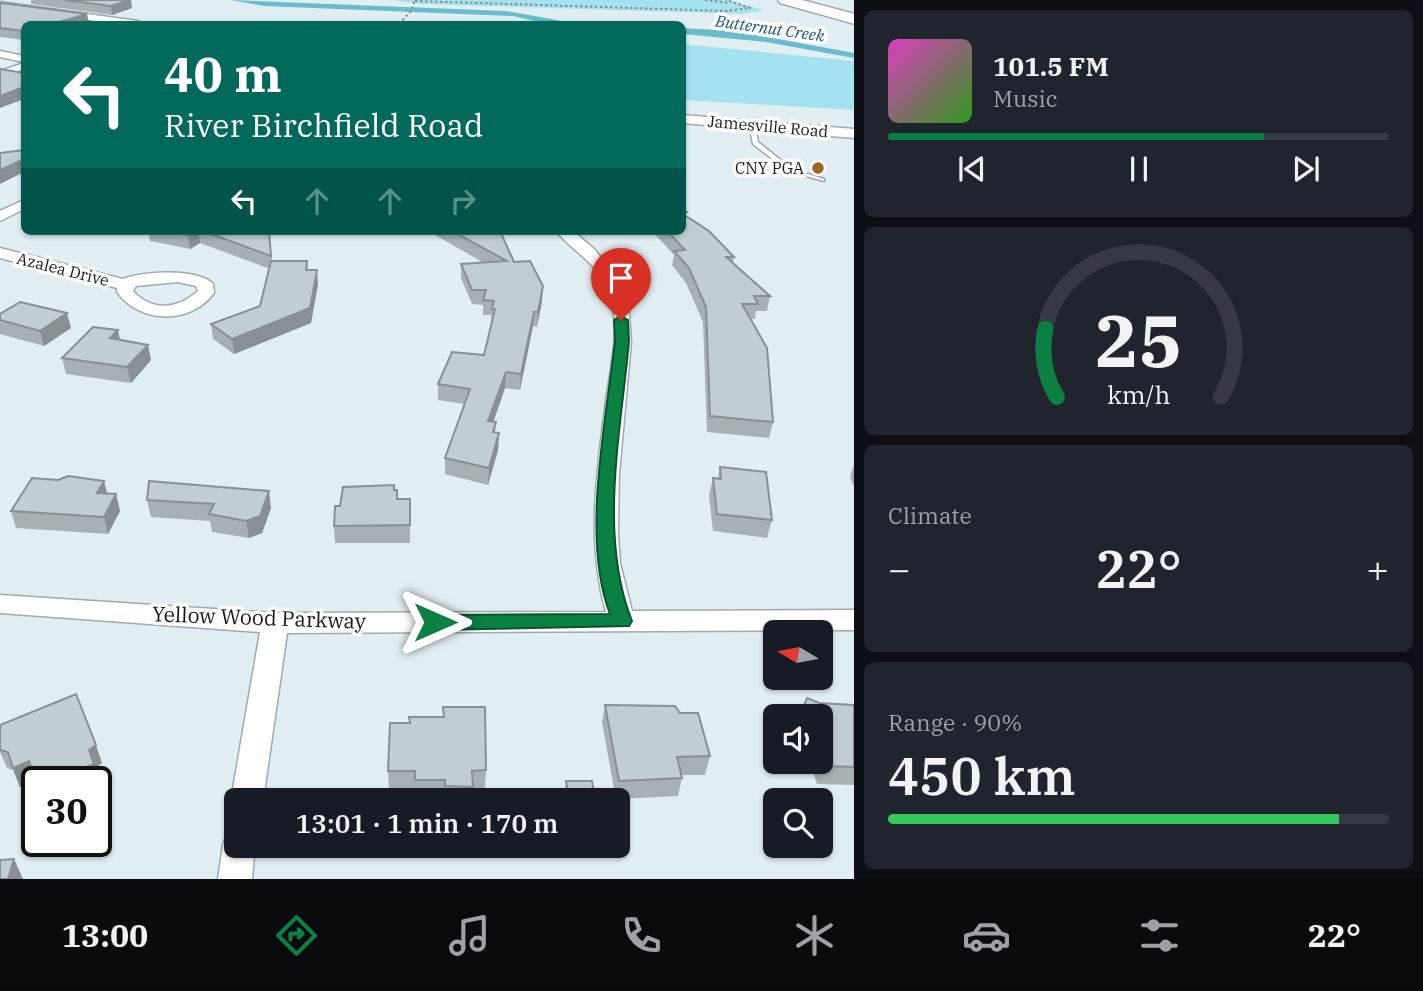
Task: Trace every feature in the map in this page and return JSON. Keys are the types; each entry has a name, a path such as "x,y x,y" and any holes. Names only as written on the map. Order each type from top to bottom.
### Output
{"highway":[{"path":"786,0 854,22"}],"street":[{"path":"0,5 116,21"},
{"path":"0,54 21,58"},
{"path":"0,74 21,67"},
{"name":"Jamesville Road","path":"686,119 854,134"},
{"path":"0,217 21,206"},
{"path":"568,235 585,247 612,282 620,299 622,341 608,486 605,551 611,593 622,621"},
{"name":"Azalea Drive","path":"0,253 126,285"},
{"name":"Yellow Wood Parkway","path":"0,604 275,623 854,620"},
{"path":"249,788 275,623"},
{"path":"235,879 237,858"}],"lane":[{"path":"751,125 755,143 790,170 822,180"}],"path":[{"path":"705,0 732,2"},
{"path":"402,21 415,2 726,11 750,8 726,0"}],"shaded area":[{"path":"231,0 506,11 562,21 534,21 513,16 264,6"},
{"path":"392,0 729,0 764,10 742,14 420,4"},
{"path":"686,28 735,31 854,53 854,58 766,42 686,34"},
{"path":"686,44 854,61 854,110 686,100"}],"building":[{"path":"65,0 130,0 111,6"},
{"path":"0,3 87,14 62,21 21,21 21,31 0,28"},
{"path":"0,69 21,72 21,88 0,96"},
{"path":"21,150 21,160 0,170 0,153"},
{"path":"686,216 709,231 734,257 726,257 770,296 754,296 758,304 742,304 767,348 773,422 710,416 706,307 689,268 674,251 685,250 671,235 686,235"},
{"path":"214,235 269,235 271,256"},
{"path":"459,235 502,235 514,262 530,261 543,286 538,312 534,312 521,374 506,372 488,421 496,422 493,432 499,433 489,468 445,458 470,389 438,384 452,352 484,355 495,309 492,309 494,301 483,300 486,290 472,290 461,264 507,261"},
{"path":"271,261 307,261 306,270 317,270 310,308 232,339 211,324 260,306"},
{"path":"20,302 67,313 40,331 0,320 0,314"},
{"path":"93,327 118,330 110,338 148,345 127,367 62,358"},
{"path":"720,467 766,472 772,520 717,514 713,478 721,479"},
{"path":"68,476 104,481 97,493 116,494 104,517 11,511 32,478 58,480"},
{"path":"149,481 269,491 260,516 246,521 209,514 214,504 147,500"},
{"path":"394,485 397,499 410,499 410,525 334,526 335,506 340,506 343,487"},
{"path":"76,694 96,745 89,750 94,764 31,766 29,761 13,768 8,752 0,750 0,725"},
{"path":"807,698 819,703 854,705 854,767 833,766 833,704 805,704"},
{"path":"605,705 675,706 680,713 698,713 710,756 677,757 682,778 619,781"},
{"path":"443,707 485,707 486,770 472,771 473,787 445,786 445,780 415,780 415,771 388,771 390,723 410,723 409,717 444,717"},
{"path":"566,781 592,781 593,788 567,788"},
{"path":"14,859 8,879 0,879 0,860"}],"place":[{"name":"CNY PGA","path":"818,168"}],"route":[{"path":"435,622 622,621 611,593 605,551 608,486 622,341 621,320"}],"water label":[{"name":"Butternut Creek","path":"770,28"}]}
